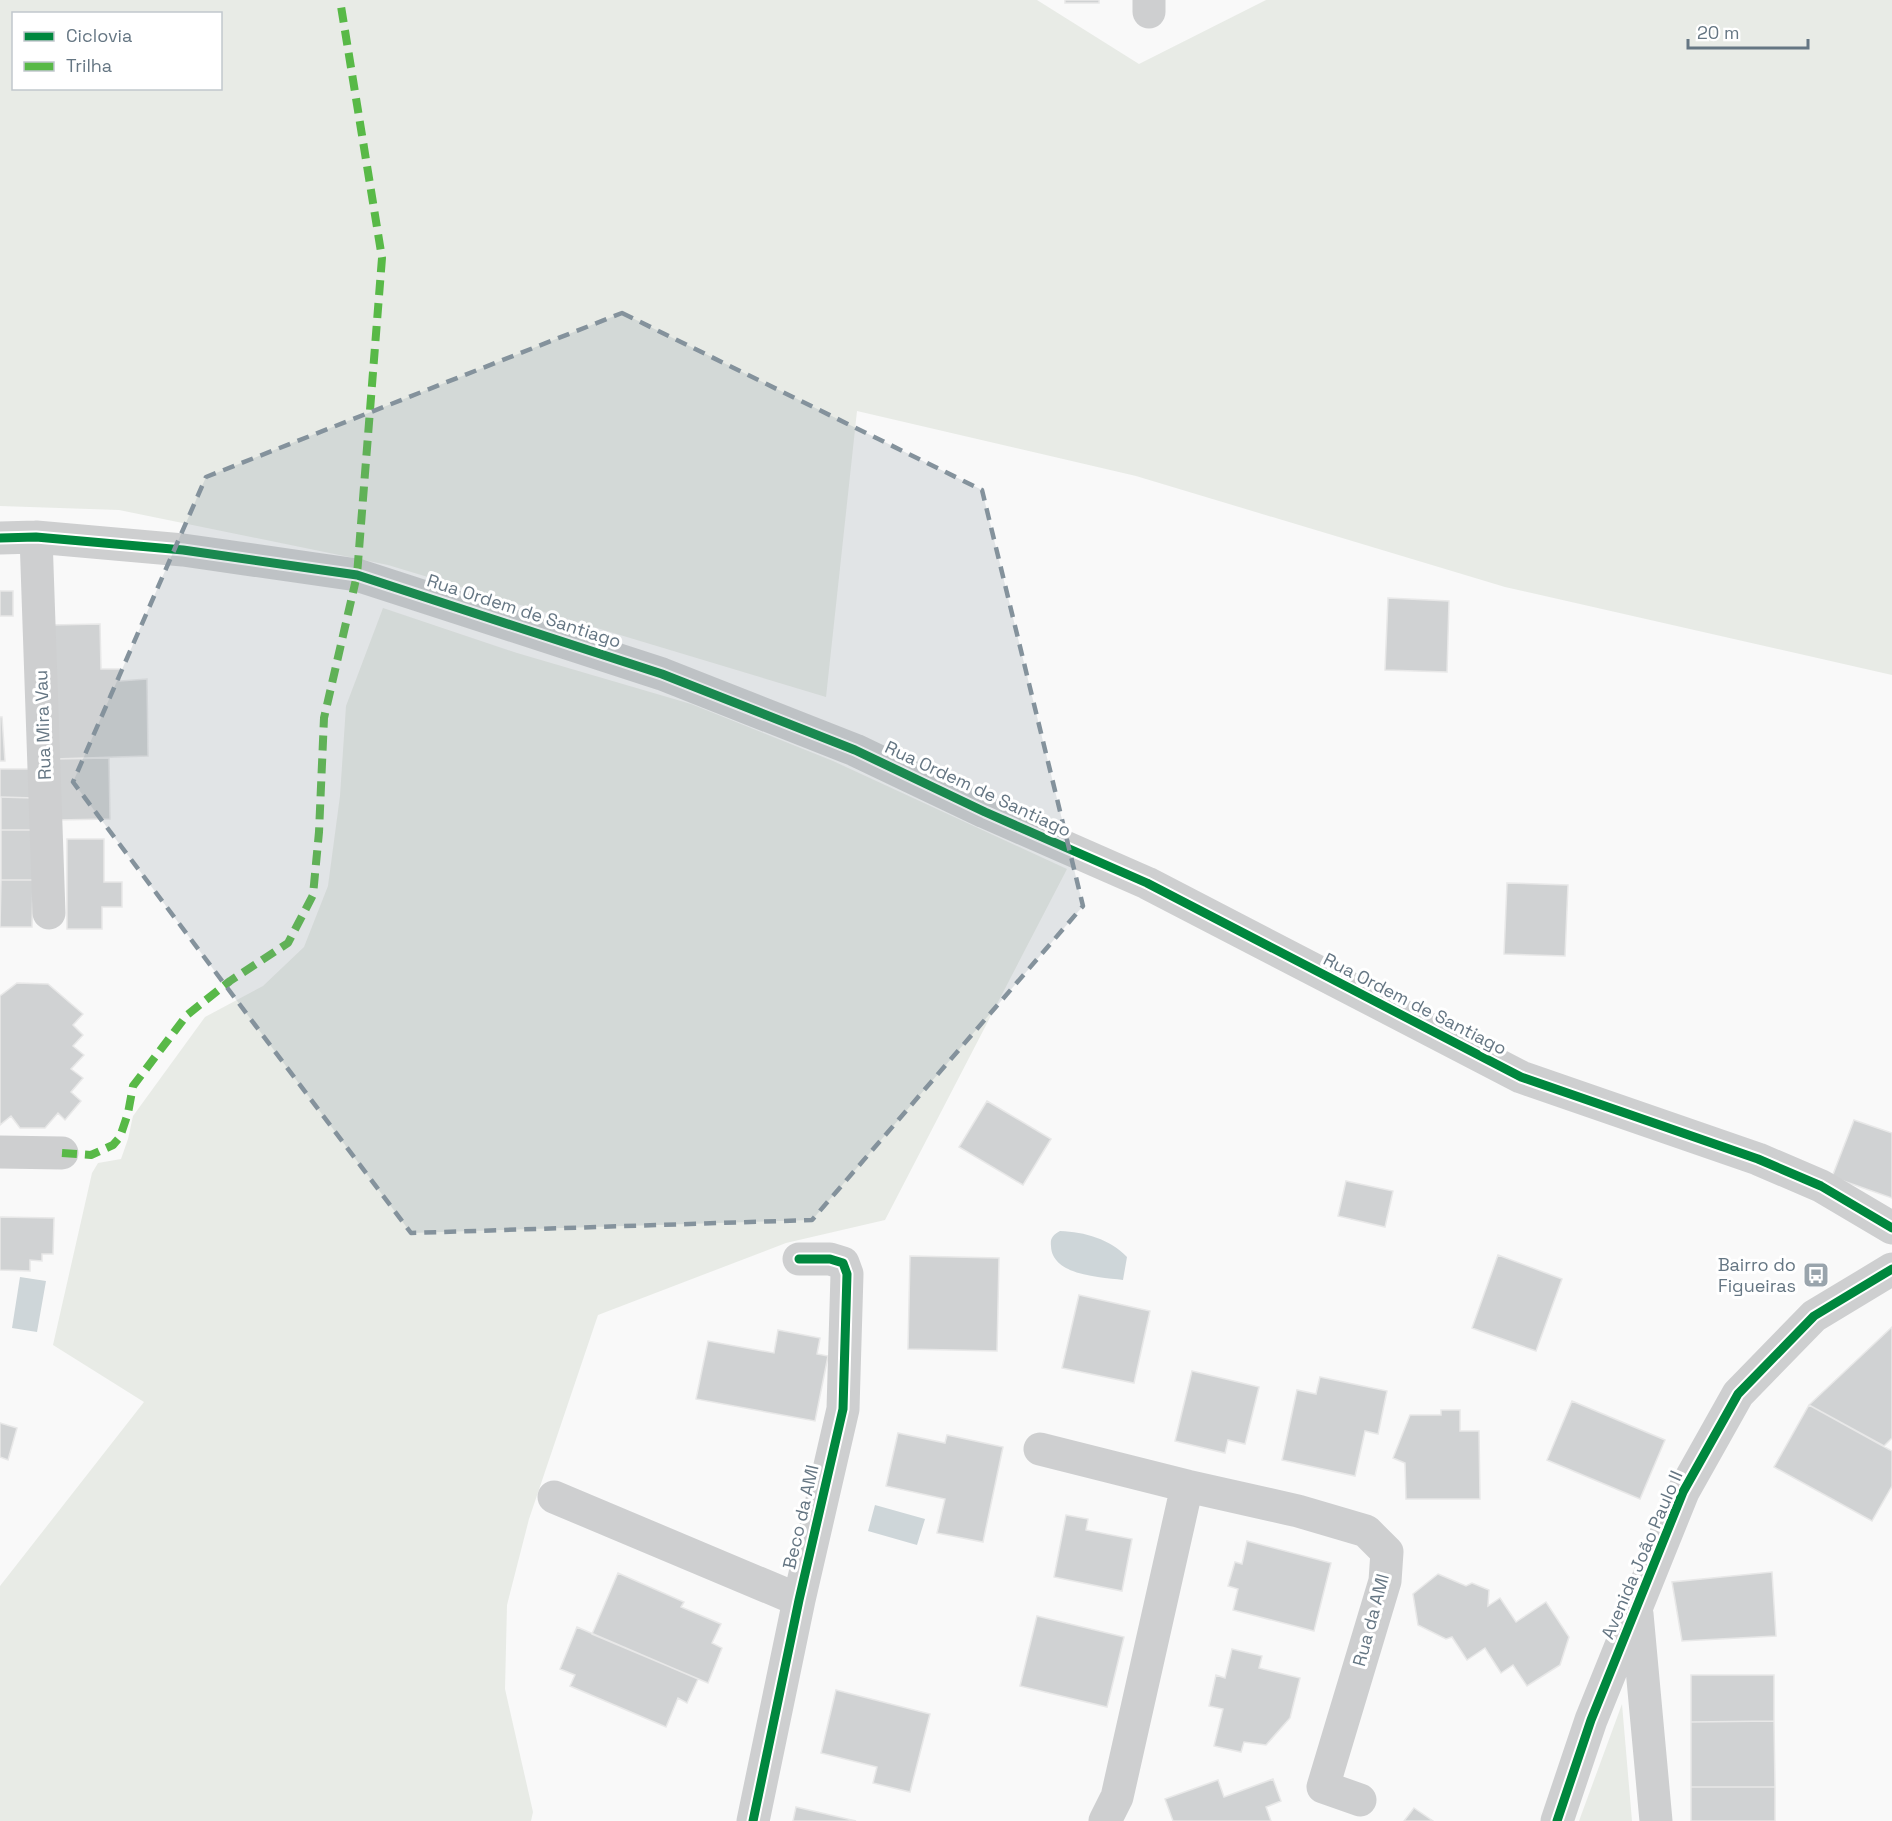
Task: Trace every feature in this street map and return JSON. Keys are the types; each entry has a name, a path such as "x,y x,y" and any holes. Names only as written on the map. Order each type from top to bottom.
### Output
{"street":[{"name":"Rua Ordem de Santiago","path":"0,538 36,537 183,550 357,574 662,674 855,750 985,812 1147,884 1521,1077 1758,1159 1821,1186 1892,1228"},
{"name":"Rua Mira Vau","path":"36,537 49,913"},
{"path":"0,1152 62,1153"},
{"name":"Beco da AMI","path":"753,1821 799,1600 843,1409 847,1274 843,1263 830,1259 799,1259"},
{"name":"Avenida João Paulo II","path":"1557,1821 1591,1720 1683,1492 1738,1394 1815,1316 1892,1269"},
{"name":"Rua da AMI","path":"1040,1449 1298,1511 1366,1531 1387,1552 1385,1581 1323,1787 1360,1800"},
{"path":"1105,1821 1117,1797 1187,1486"},
{"name":"Beco da AMI","path":"554,1497 799,1600"},
{"path":"1636,1609 1656,1821"}],"highlighted area":[{"path":"622,313 982,490 1083,906 812,1220 411,1233 73,782 206,477"}],"shaded area":[{"path":"0,0 1037,0 1139,64 1266,0 1892,0 1892,675 1505,587 1136,476 857,411 826,697 388,565 119,510 0,506"},
{"path":"383,608 517,653 691,704 833,761 1067,869 885,1220 786,1243 598,1315 529,1519 507,1605 505,1689 533,1812 531,1821 0,1821 0,1586 144,1402 53,1345 92,1173 98,1163 121,1159 133,1116 205,1017 263,986 304,947 328,886 340,796 346,706"},
{"path":"1060,1231 1079,1233 1113,1245 1127,1257 1123,1280 1079,1273 1060,1264 1053,1256 1051,1243 1052,1237"},
{"path":"20,1277 46,1281 37,1332 12,1328"},
{"path":"875,1505 925,1519 917,1545 868,1531"},
{"path":"1622,1704 1632,1821 1579,1821"}],"building":[{"path":"1065,0 1099,0 1099,3 1065,3"},
{"path":"0,591 13,591 13,616 0,616"},
{"path":"1388,598 1449,601 1447,672 1385,670"},
{"path":"100,624 101,669 120,669 120,681 147,679 148,756 54,759 51,625"},
{"path":"0,717 2,717 5,761 0,761"},
{"path":"109,758 110,819 56,820 54,759"},
{"path":"0,769 33,769 33,798 0,797"},
{"path":"1,797 33,798 33,830 1,830"},
{"path":"1,830 33,830 33,880 1,880"},
{"path":"67,839 104,839 104,882 122,882 122,907 102,907 102,929 67,929"},
{"path":"1,880 33,880 32,927 0,927"},
{"path":"1507,883 1568,885 1565,956 1504,954"},
{"path":"17,983 48,984 83,1014 73,1025 83,1035 73,1046 84,1055 71,1069 83,1078 71,1092 81,1101 65,1120 58,1113 45,1128 20,1128 11,1116 0,1125 0,996"},
{"path":"987,1101 1051,1139 1023,1185 959,1147"},
{"path":"1854,1120 1892,1133 1892,1198 1832,1177"},
{"path":"1346,1181 1393,1191 1385,1227 1338,1216"},
{"path":"0,1217 54,1218 53,1254 42,1254 42,1261 30,1260 30,1271 0,1270"},
{"path":"1498,1255 1562,1279 1536,1351 1472,1328"},
{"path":"910,1256 999,1258 997,1351 908,1349"},
{"path":"1079,1295 1150,1311 1134,1383 1062,1368"},
{"path":"1892,1327 1892,1438 1884,1446 1809,1405"},
{"path":"778,1330 820,1338 817,1354 828,1356 815,1421 696,1399 708,1341 774,1353"},
{"path":"1192,1371 1259,1387 1245,1444 1228,1440 1225,1453 1175,1441"},
{"path":"1320,1377 1387,1391 1378,1434 1365,1431 1355,1476 1282,1460 1297,1390 1316,1394"},
{"path":"1572,1401 1665,1440 1640,1499 1547,1460"},
{"path":"1809,1405 1892,1451 1892,1486 1872,1521 1774,1467"},
{"path":"1441,1410 1460,1410 1460,1431 1479,1431 1480,1499 1406,1499 1405,1463 1393,1458 1410,1415 1441,1415"},
{"path":"0,1423 17,1428 8,1460 0,1457"},
{"path":"898,1433 945,1443 947,1435 1003,1447 983,1542 937,1533 945,1499 886,1486"},
{"path":"1066,1515 1088,1519 1086,1530 1132,1539 1122,1591 1054,1577"},
{"path":"1247,1541 1331,1563 1314,1631 1233,1610 1238,1589 1228,1586 1235,1562 1242,1564"},
{"path":"1772,1572 1776,1636 1682,1641 1672,1582"},
{"path":"618,1573 684,1602 681,1607 721,1624 712,1643 722,1648 708,1683 592,1634"},
{"path":"1438,1574 1466,1586 1472,1583 1489,1590 1488,1606 1500,1598 1516,1622 1546,1602 1569,1637 1560,1665 1527,1686 1513,1665 1501,1673 1485,1648 1467,1660 1452,1637 1446,1639 1418,1625 1413,1594"},
{"path":"1037,1616 1124,1637 1107,1707 1020,1686"},
{"path":"577,1627 698,1679 687,1703 678,1698 666,1727 570,1686 575,1675 560,1669"},
{"path":"1232,1649 1262,1656 1259,1668 1300,1678 1290,1718 1266,1745 1244,1742 1241,1752 1214,1746 1223,1709 1209,1706 1216,1675 1225,1678"},
{"path":"1691,1675 1774,1675 1774,1721 1691,1722"},
{"path":"836,1690 930,1714 910,1792 873,1783 877,1767 821,1753"},
{"path":"1774,1721 1775,1787 1691,1787 1691,1722"},
{"path":"1273,1779 1281,1801 1266,1807 1271,1821 1173,1821 1165,1799 1218,1780 1224,1797"},
{"path":"1691,1787 1775,1787 1775,1821 1691,1821"},
{"path":"796,1807 856,1821 793,1821"},
{"path":"1414,1808 1433,1821 1404,1821"}],"marked path":[{"path":"62,1153 91,1155 113,1145 120,1137 128,1113 133,1086 187,1015 230,981 288,943 313,895 319,832 324,718 357,575 382,258 340,0"}],"cycle path":[{"path":"0,538 36,537 183,550 357,575 662,674 855,750 985,812 1147,883 1521,1077 1758,1159 1821,1186 1892,1228"},
{"path":"753,1821 799,1600 843,1409 847,1274 843,1263 830,1259 799,1259"},
{"path":"1557,1821 1591,1720 1683,1492 1738,1394 1814,1316 1892,1269"}],"place":[{"name":"Bairro do Figueiras","path":"1816,1275"}]}
